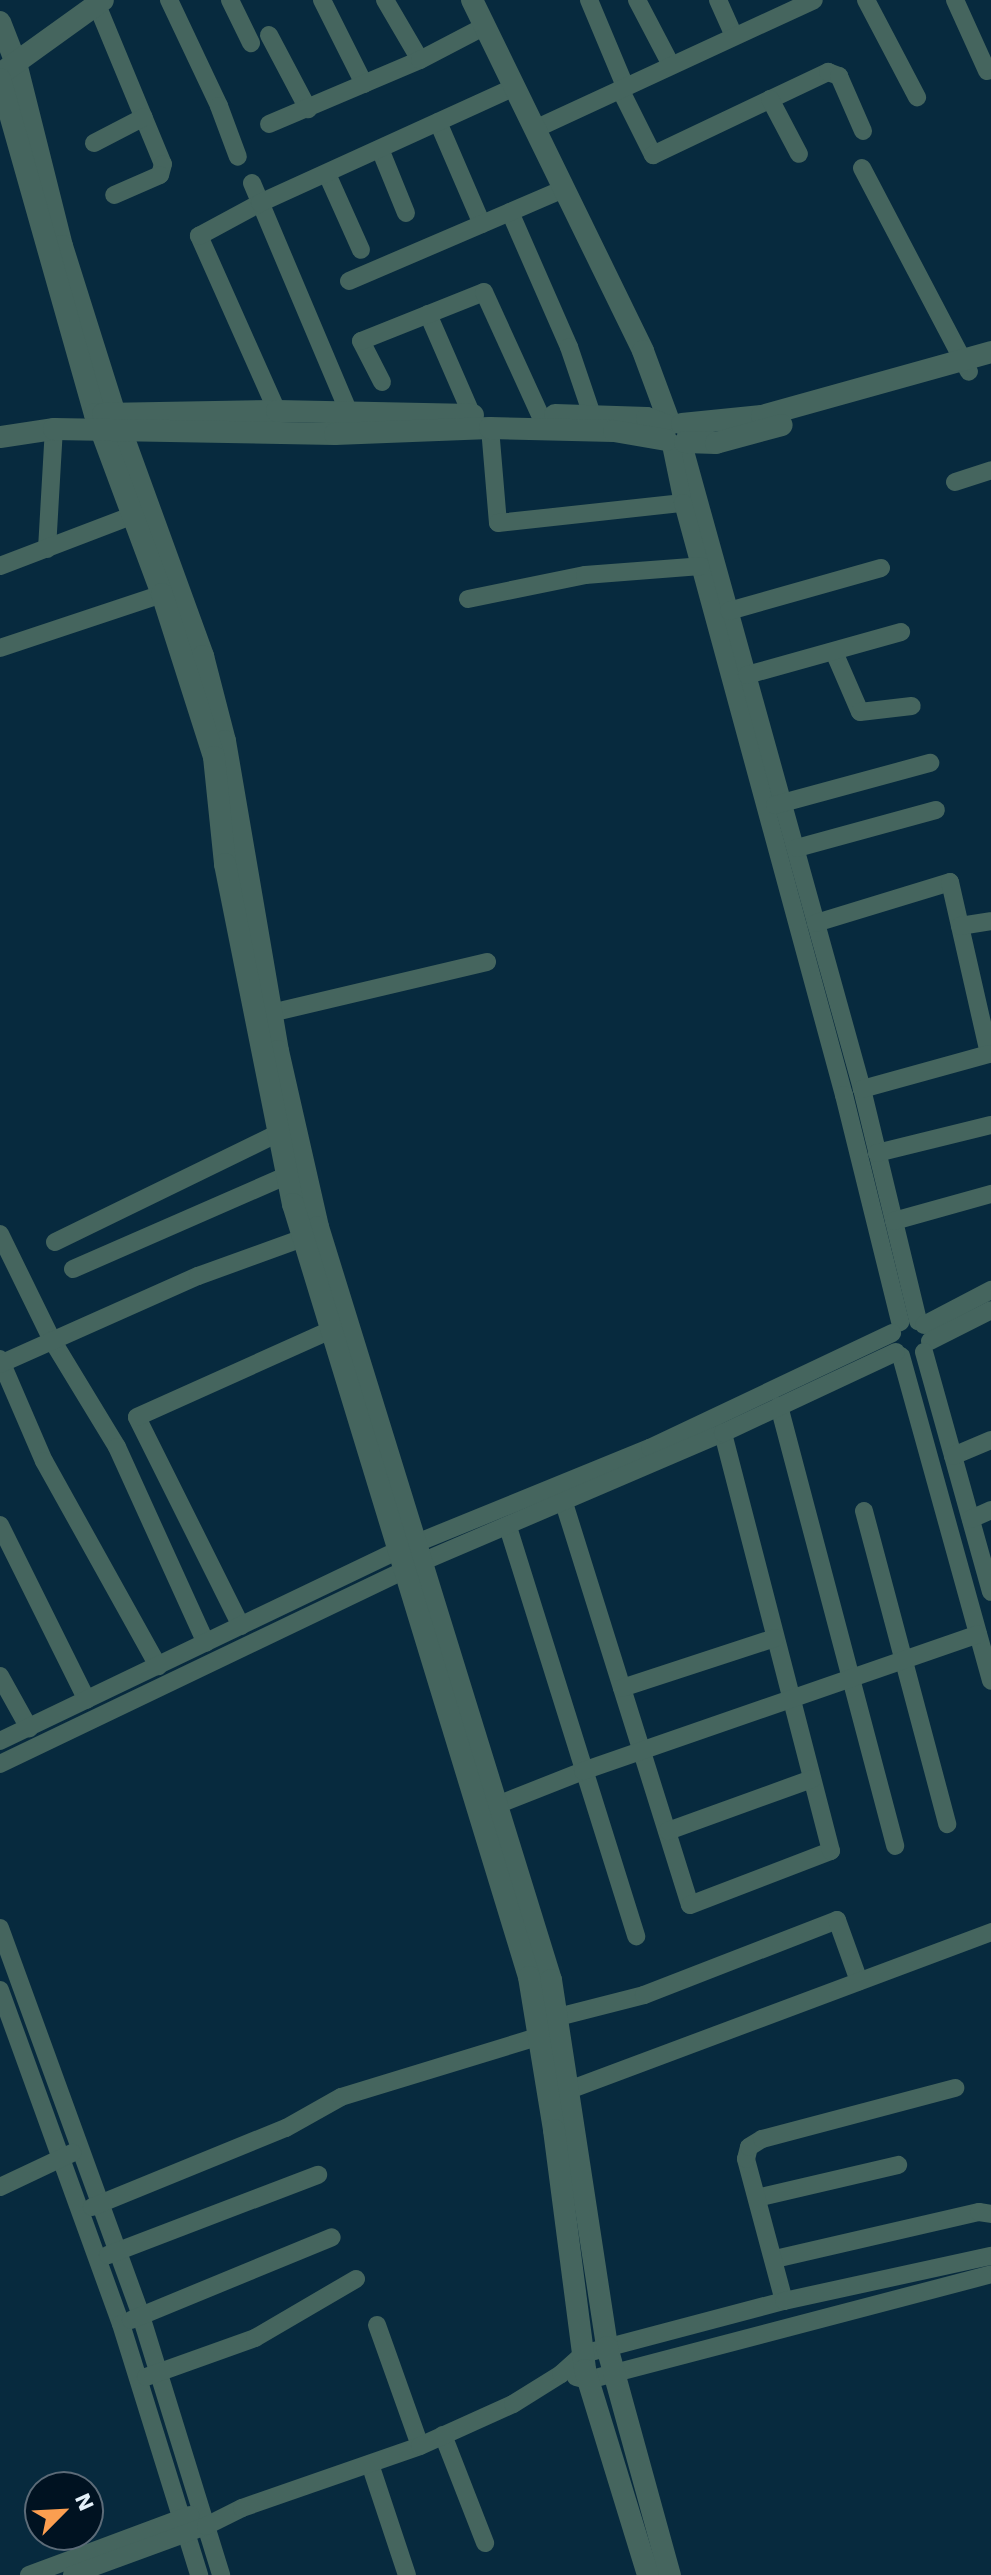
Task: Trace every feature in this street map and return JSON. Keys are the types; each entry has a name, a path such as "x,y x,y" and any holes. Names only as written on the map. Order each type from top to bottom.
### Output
{"street":[{"path":"169,0 219,106 238,157"},
{"path":"230,0 251,43"},
{"path":"322,0 364,84"},
{"path":"385,0 420,60"},
{"path":"472,0 514,87 540,127 653,346 747,675 844,1095 911,1338 991,1681"},
{"path":"485,0 564,189 643,351 676,434 683,503 775,805 797,848 894,1221 911,1338 953,1456 991,1592"},
{"path":"589,0 622,88 653,155 828,72 835,72 863,131"},
{"path":"637,0 671,65"},
{"path":"718,0 734,36"},
{"path":"540,127 734,36 780,7 814,0"},
{"path":"866,0 917,97"},
{"path":"955,0 987,71"},
{"path":"5,72 100,2 163,171 114,195"},
{"path":"0,22 5,72 108,422 203,656 225,741 296,1171 303,1238 331,1330 411,1556"},
{"path":"269,124 420,60 485,26"},
{"path":"269,35 308,109"},
{"path":"277,411 199,236 260,203 514,87"},
{"path":"770,99 799,154"},
{"path":"94,143 144,117"},
{"path":"438,122 482,224"},
{"path":"380,149 406,213"},
{"path":"862,168 975,366"},
{"path":"327,174 361,250"},
{"path":"252,183 353,424"},
{"path":"349,281 564,189"},
{"path":"510,212 569,347 592,415"},
{"path":"382,382 361,341 484,292 540,415"},
{"path":"428,314 481,422 498,523 683,503"},
{"path":"108,422 481,422 676,434 975,366 991,352"},
{"path":"0,437 108,422 277,411 353,424"},
{"path":"481,422 540,415 647,418 676,434"},
{"path":"47,549 60,429"},
{"path":"955,482 991,470"},
{"path":"0,566 142,512"},
{"path":"142,512 162,594 214,757 225,864 278,1133 318,1227 411,1556 489,1809 551,1980 607,2347 670,2575"},
{"path":"468,599 585,575 701,566"},
{"path":"729,611 881,568"},
{"path":"0,648 162,594"},
{"path":"747,675 901,632"},
{"path":"834,652 860,712 912,706"},
{"path":"775,805 930,763"},
{"path":"797,848 936,810"},
{"path":"816,923 950,882 989,1054 862,1089"},
{"path":"960,926 991,921"},
{"path":"271,1013 487,962"},
{"path":"877,1153 991,1125"},
{"path":"55,1242 278,1133"},
{"path":"73,1269 296,1171"},
{"path":"894,1221 991,1194"},
{"path":"0,1234 52,1340 117,1447 206,1643"},
{"path":"158,1666 44,1461 1,1362 198,1276 303,1238"},
{"path":"0,1764 411,1556 508,1527 723,1433 911,1338 991,1290"},
{"path":"0,1741 241,1626 411,1556 650,1448 911,1338 991,1310"},
{"path":"241,1626 137,1417 331,1330"},
{"path":"779,1406 895,1846"},
{"path":"564,1503 690,1905 831,1851 723,1433"},
{"path":"953,1456 991,1440"},
{"path":"971,1519 991,1510"},
{"path":"864,1511 947,1824"},
{"path":"0,1525 87,1700"},
{"path":"508,1527 636,1936"},
{"path":"489,1809 583,1771 978,1634"},
{"path":"622,1688 775,1638"},
{"path":"0,1676 29,1728"},
{"path":"668,1831 812,1779"},
{"path":"489,1809 540,2036 588,2380 648,2575"},
{"path":"558,2017 644,1995 837,1920 859,1981"},
{"path":"0,1928 141,2316 221,2575"},
{"path":"569,2090 991,1932"},
{"path":"0,1990 121,2324 199,2575"},
{"path":"81,2211 286,2128 341,2097 540,2036"},
{"path":"784,2301 746,2159 749,2147 754,2143 955,2088"},
{"path":"0,2187 82,2148"},
{"path":"757,2198 898,2165"},
{"path":"98,2259 318,2175"},
{"path":"775,2259 979,2212 991,2214"},
{"path":"121,2324 332,2237"},
{"path":"29,2575 183,2525 237,2511 420,2446 513,2404 561,2374 583,2354 784,2301 991,2256"},
{"path":"561,2374 588,2380 991,2274"},
{"path":"138,2380 255,2338 356,2279"},
{"path":"377,2325 420,2446"},
{"path":"443,2435 485,2543"},
{"path":"370,2464 407,2575"},
{"path":"72,2575 183,2525"}]}
